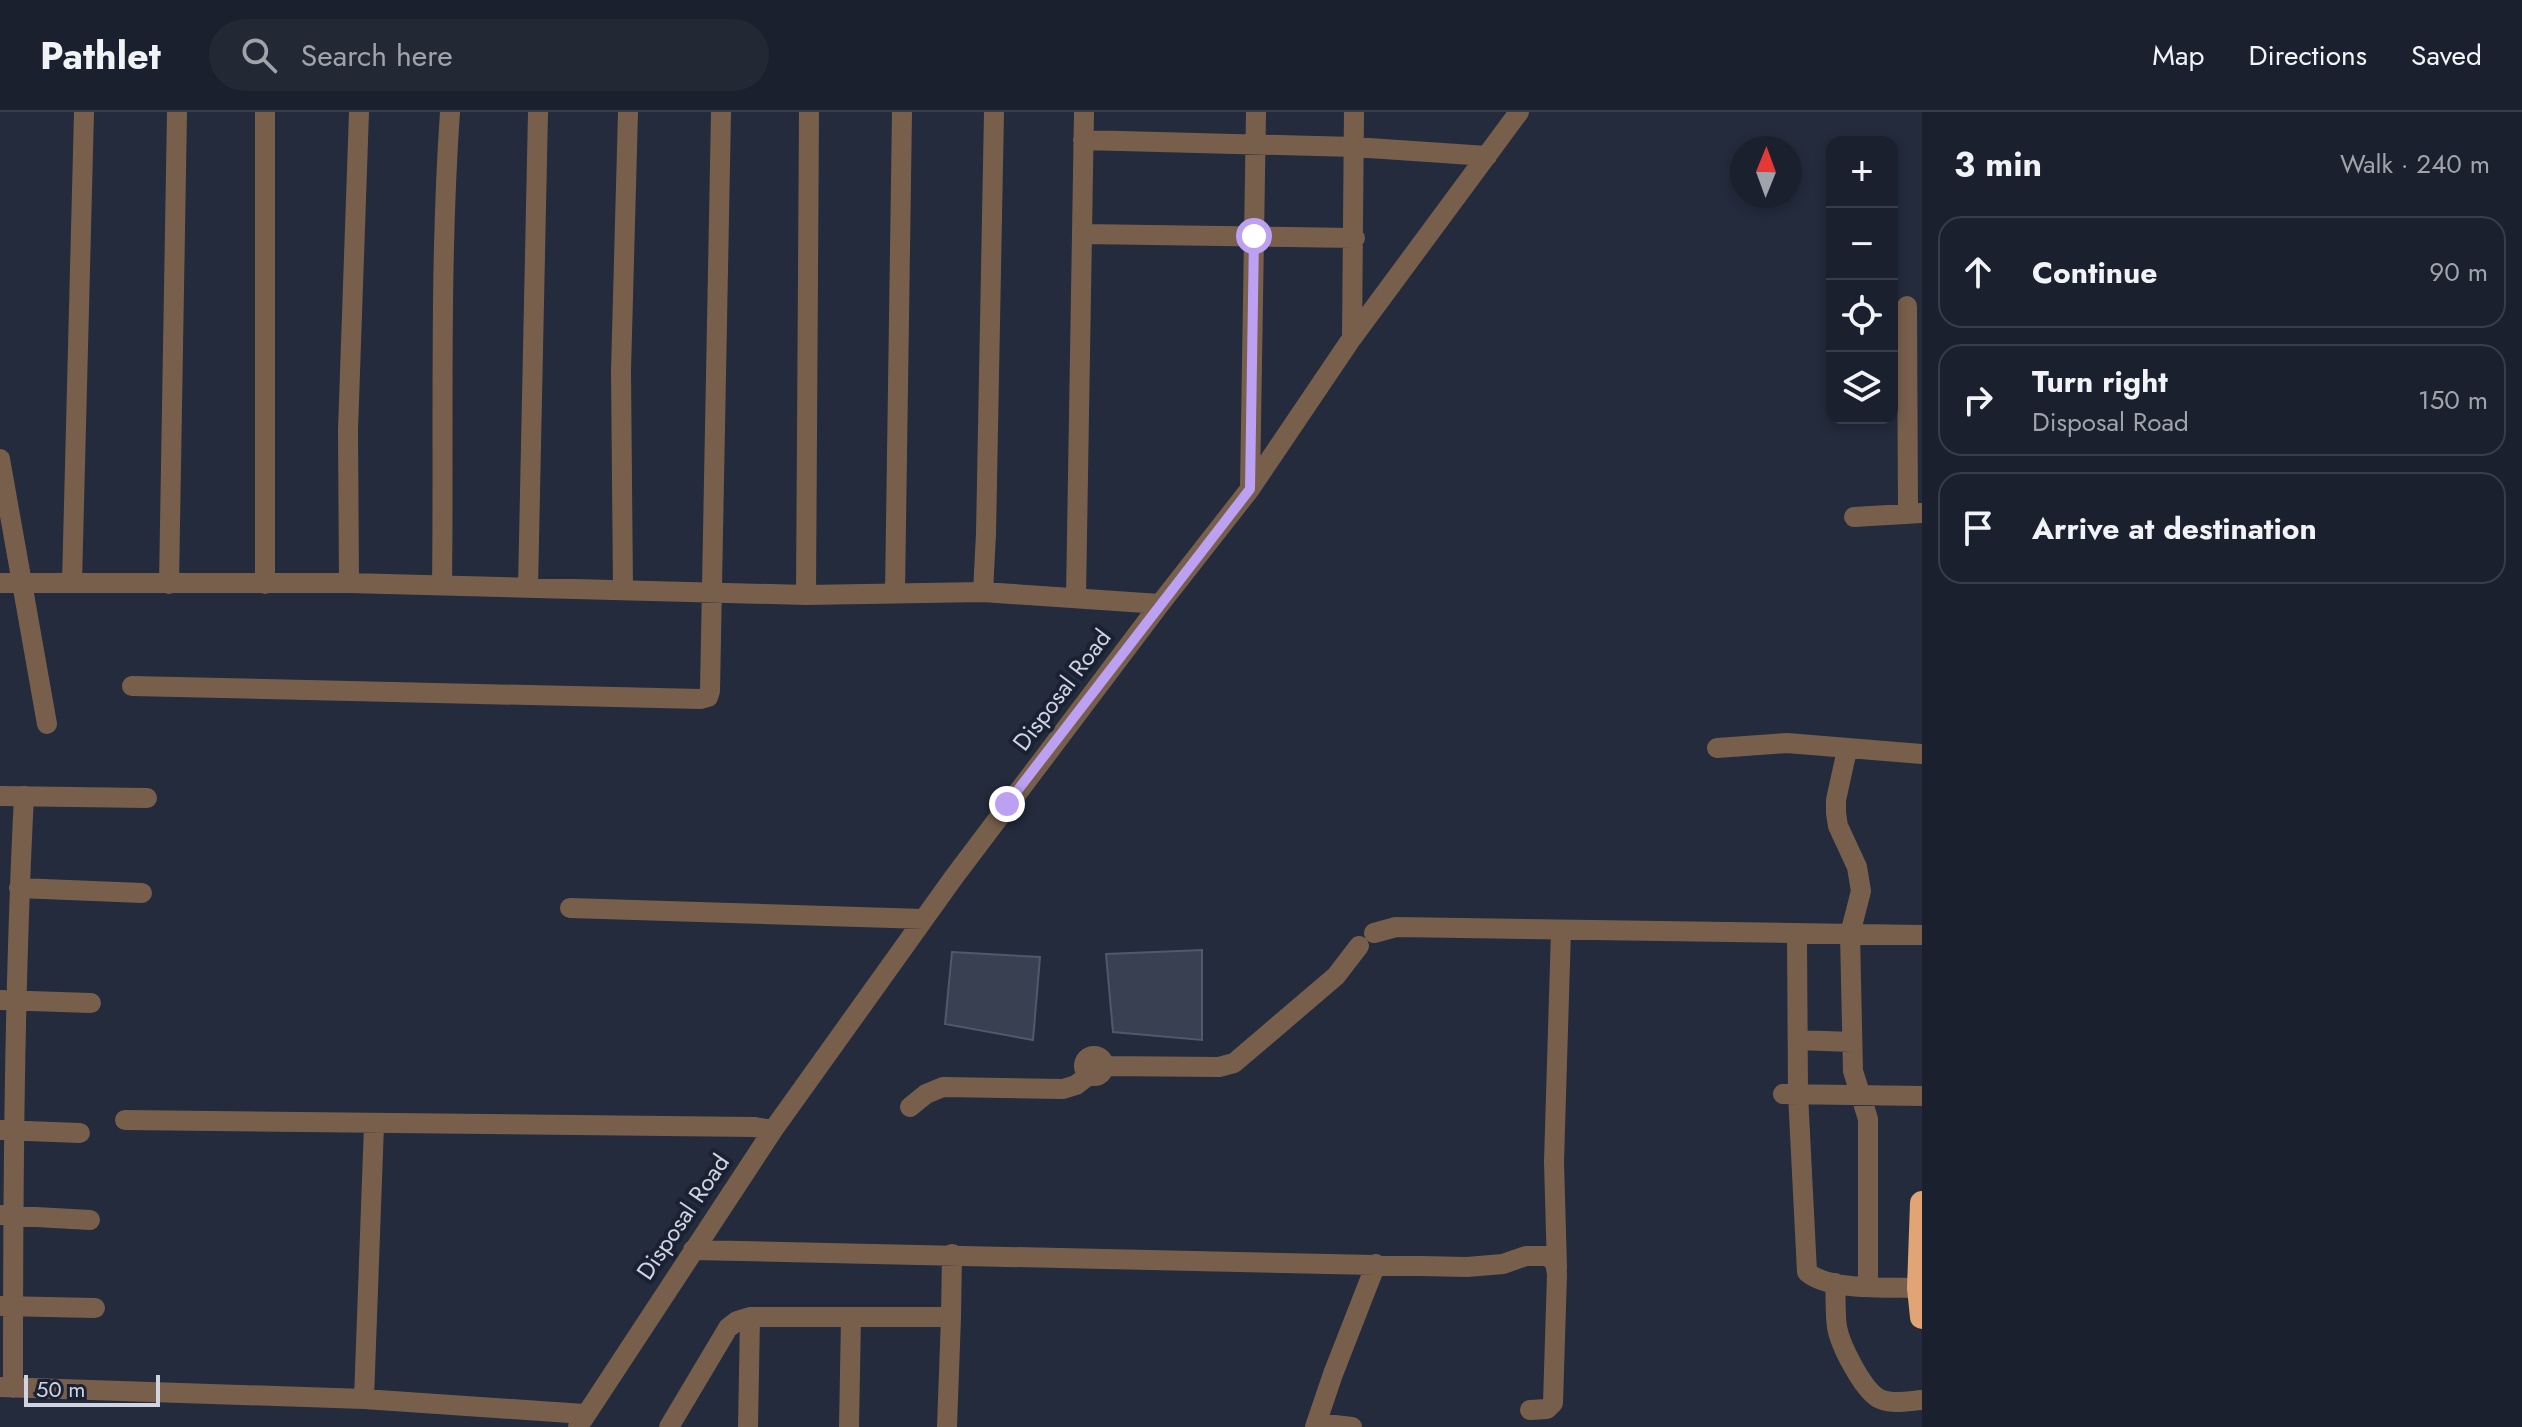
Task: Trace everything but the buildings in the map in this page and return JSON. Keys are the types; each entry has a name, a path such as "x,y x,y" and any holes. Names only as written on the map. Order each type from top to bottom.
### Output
{"highway":[{"path":"1922,1203 1919,1288 1922,1317"}],"street":[{"path":"72,583 84,112"},
{"path":"169,584 177,112"},
{"path":"265,112 265,584"},
{"path":"349,583 348,430 359,112"},
{"path":"442,586 442,292 450,112"},
{"path":"528,588 538,112"},
{"path":"623,589 621,371 628,112"},
{"path":"132,686 708,697 713,592 721,112"},
{"path":"806,595 809,112"},
{"path":"895,593 902,112"},
{"path":"983,592 994,112"},
{"path":"1076,597 1084,112"},
{"path":"1250,489 1256,112"},
{"path":"1352,338 1354,112"},
{"name":"Disposal Road","path":"581,1420 773,1130 954,877 1250,489 1352,338 1519,112"},
{"path":"1083,140 1354,147 1487,156"},
{"path":"1083,234 1355,238"},
{"path":"1854,517 1915,512 1907,418 1907,306"},
{"path":"0,459 47,724"},
{"path":"0,583 349,583 806,595 983,592 1160,604"},
{"path":"1717,748 1787,743 1922,754"},
{"path":"1847,750 1836,813 1838,826 1857,867 1861,891 1850,934 1853,1071 1868,1119 1868,1286"},
{"path":"0,796 147,798"},
{"path":"24,796 13,893 9,1000 14,1107 7,1130 6,1388 364,1399 581,1420"},
{"path":"13,893 142,893"},
{"path":"570,908 924,919"},
{"path":"910,1107 926,1094 943,1087 1063,1089 1076,1085 1096,1071 1219,1067 1234,1063 1336,976 1366,940 1396,927 1922,935"},
{"path":"1530,1410 1547,1409 1553,1403 1557,1268 1554,1162 1561,930"},
{"path":"1797,934 1798,1040 1791,1094 1807,1272 1814,1278 1835,1283 1919,1288"},
{"path":"9,1000 91,1003"},
{"path":"1798,1040 1852,1042"},
{"path":"0,1088 14,1107"},
{"path":"1791,1094 1922,1096"},
{"path":"125,1120 754,1127 773,1130"},
{"path":"364,1399 374,1125"},
{"path":"7,1130 80,1133"},
{"path":"7,1215 90,1220"},
{"path":"693,1250 1491,1266 1540,1255 1553,1260 1557,1268"},
{"path":"947,1427 952,1254"},
{"path":"1352,1427 1316,1425 1376,1264"},
{"path":"1835,1283 1837,1329 1854,1369 1876,1397 1889,1402 1922,1400"},
{"path":"6,1306 95,1308"},
{"path":"669,1427 728,1328 737,1321 750,1317 951,1317"},
{"path":"748,1427 750,1317"},
{"path":"849,1427 851,1317"}],"route":[{"path":"1007,804 1250,489 1254,236"}]}
